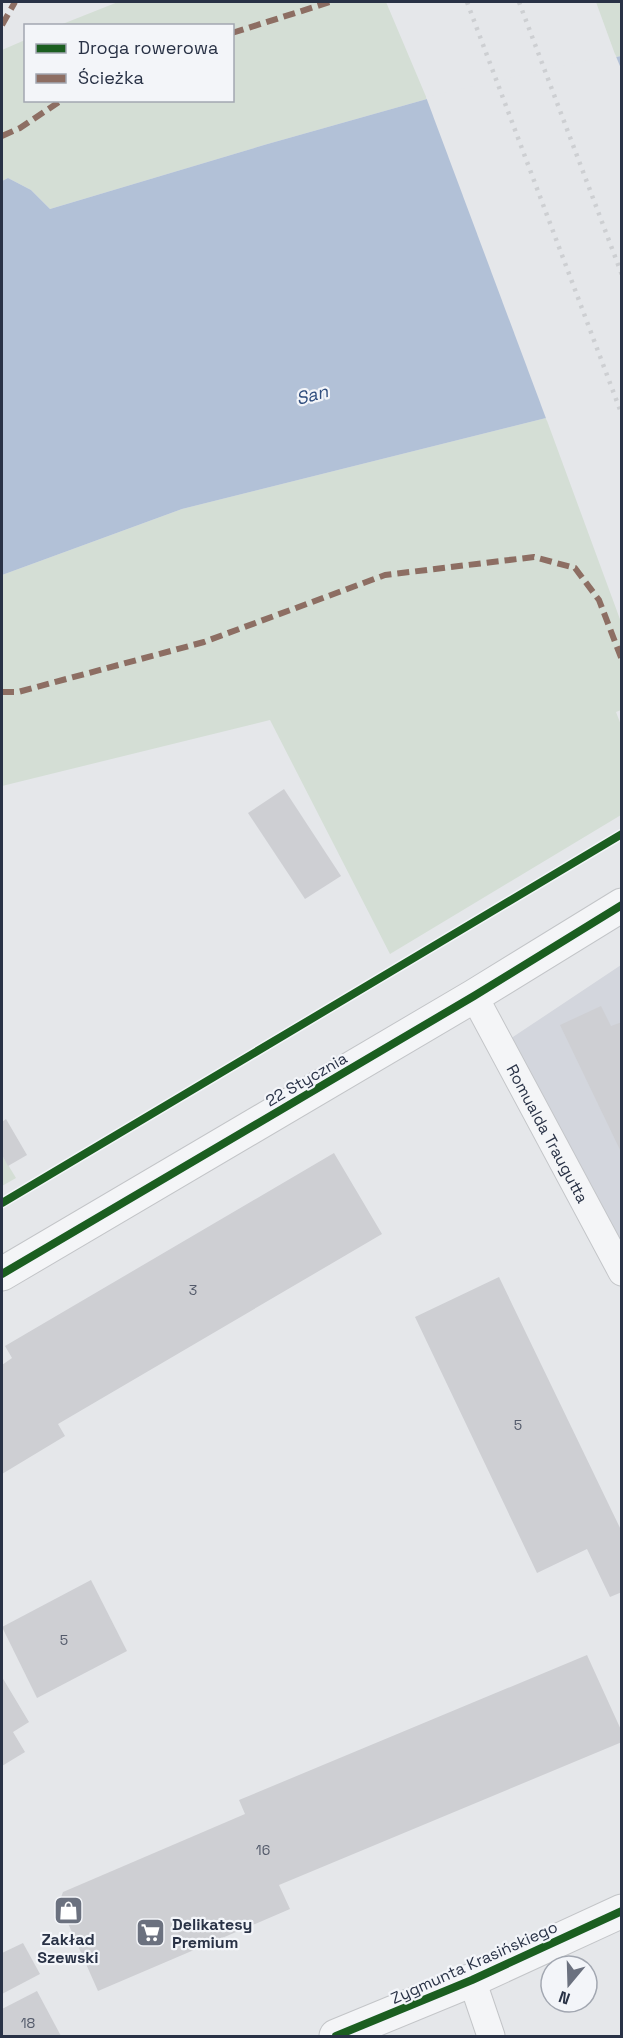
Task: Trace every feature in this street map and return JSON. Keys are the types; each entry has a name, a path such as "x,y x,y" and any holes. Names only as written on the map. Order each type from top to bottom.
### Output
{"street":[{"name":"22 Stycznia","path":"2,1274 474,996 621,905"},
{"name":"Zygmunta Krasińskiego","path":"336,2037 472,1980 621,1911"}],"lane":[{"name":"Romualda Traugutta","path":"474,996 621,1272"},
{"path":"472,1980 491,2037"}],"shaded area":[{"path":"118,2 386,2 427,99 50,209 31,190 8,178 2,181 2,50 24,40 24,102 234,102 234,24 63,24"},
{"path":"596,2 621,2 621,56 616,57"},
{"path":"546,418 621,622 621,710 616,712 621,725 621,815 390,954 270,720 2,786 2,575 182,509"},
{"path":"621,965 621,1272 501,1045"},
{"path":"2,1155 16,1178 2,1186"}],"water":[{"name":"San","path":"621,56 621,403 546,418 182,509 2,575 2,181 8,178 31,190 50,209 427,99"}],"pier":[{"path":"615,54 622,71 622,406 547,421 426,97"}],"building":[{"path":"284,789 341,876 305,899 248,813"},
{"path":"601,1006 611,1026 622,1022 622,1154 560,1025"},
{"path":"6,1119 27,1155 8,1166 2,1155 2,1122"},
{"path":"334,1153 382,1234 58,1424 65,1436 2,1474 2,1365 12,1358 5,1346"},
{"path":"499,1277 622,1532 622,1592 610,1597 587,1549 537,1573 415,1317"},
{"path":"91,1580 127,1651 37,1698 2,1627"},
{"path":"587,1655 622,1732 622,1742 279,1885 290,1909 98,1991 59,1903 63,1892 245,1814 239,1800"},
{"path":"2,1677 29,1722 13,1732 25,1752 2,1766"},
{"path":"23,1943 40,1974 2,1994 2,1953"},
{"path":"37,1991 61,2036 2,2036 2,2009"}],"railway":[{"path":"467,2 622,415"},
{"path":"519,2 622,275"}],"marked path":[{"path":"2,25 15,2"},
{"path":"234,32 330,2"},
{"path":"2,136 20,128 59,102"},
{"path":"2,692 18,692 204,642 385,575 534,557 575,568 599,600 622,660"}],"cycle path":[{"path":"2,1203 622,834"},
{"path":"2,1274 474,996 622,905"},
{"path":"336,2036 472,1980 622,1911"}],"place":[{"name":"Zakład Szewski","path":"68,1911"},
{"name":"Delikatesy Premium","path":"151,1933"}]}
